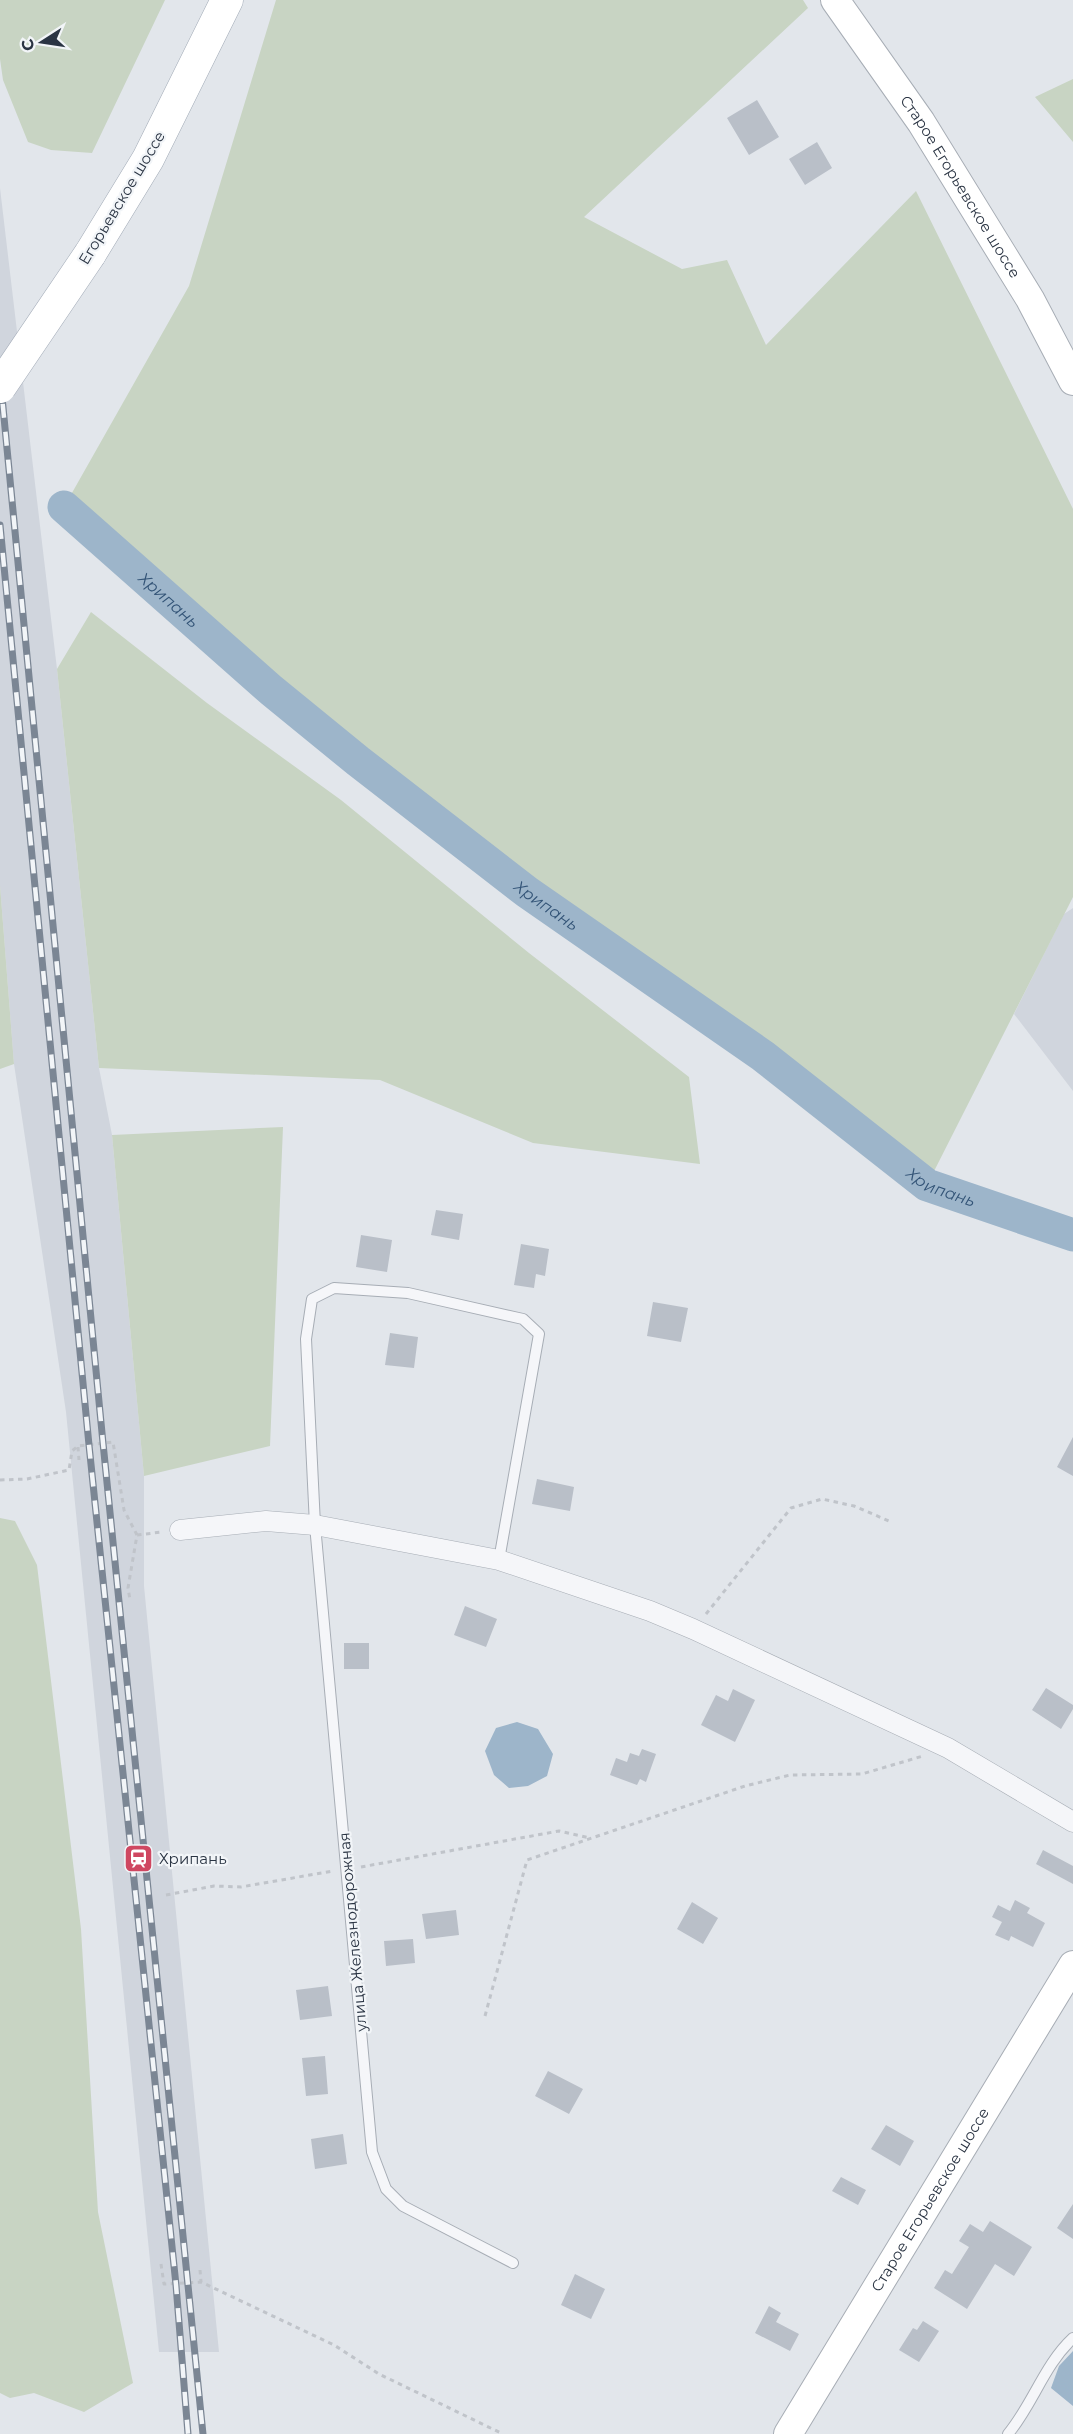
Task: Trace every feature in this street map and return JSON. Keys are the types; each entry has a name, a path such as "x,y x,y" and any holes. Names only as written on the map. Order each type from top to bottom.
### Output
{"main road":[{"name":"Егорьевское шоссе","path":"0,387 90,254 148,159 227,0"},
{"name":"Старое Егорьевское шоссе","path":"835,0 921,122 1030,299 1073,381"},
{"name":"Старое Егорьевское шоссе","path":"788,2434 1073,1965"}],"street":[{"path":"180,1530 267,1521 315,1525 499,1560 650,1611 693,1629 948,1748 1073,1822"}],"lane":[{"name":"улица Железнодорожная","path":"499,1560 539,1334 523,1319 408,1293 334,1287 312,1299 306,1339 315,1525 372,2152 386,2188 403,2206 513,2263"},
{"path":"1008,2434 1019,2421 1058,2352 1073,2338"}],"path":[{"path":"0,1480 27,1479 69,1470 72,1451 78,1446 113,1442 124,1510 137,1535 128,1588 130,1600"},
{"path":"78,1446 79,1460"},
{"path":"693,1629 791,1508 822,1500 854,1506 889,1521"},
{"path":"137,1535 180,1530"},
{"path":"485,2016 527,1860 745,1786 790,1775 862,1774 948,1748"},
{"path":"166,1895 214,1886 241,1887 559,1832 592,1839"},
{"path":"161,2264 164,2284 201,2282 334,2345 379,2374 503,2434"},
{"path":"200,2270 201,2282"}],"shaded area":[{"path":"0,188 57,669 99,1068 112,1135 144,1476 144,1586 219,2352 159,2352 66,1412 14,1064 0,885"},
{"path":"1073,908 1073,1091 1014,1014 1064,914"}],"green space":[{"path":"0,0 165,0 92,153 51,150 28,142 3,80 0,59"},
{"path":"276,0 803,0 808,8 584,217 682,269 727,260 766,345 916,191 1073,509 1073,897 927,1185 763,1056 527,892 358,761 271,690 64,507 189,286"},
{"path":"1073,79 1073,142 1035,97"},
{"path":"91,612 207,703 341,800 529,953 689,1077 700,1164 533,1143 380,1080 99,1068 57,669"},
{"path":"0,885 14,1064 0,1069"},
{"path":"283,1127 270,1446 144,1476 112,1135"},
{"path":"0,1518 15,1521 37,1565 81,1929 98,2212 133,2383 84,2412 34,2393 10,2398 0,2393"}],"water":[{"path":"517,1722 538,1729 553,1754 547,1776 528,1786 509,1788 494,1775 485,1751 496,1728"},
{"path":"1073,2351 1073,2406 1051,2388 1059,2366"}],"building":[{"path":"757,100 779,137 749,155 727,118"},
{"path":"817,142 832,168 805,185 789,159"},
{"path":"436,1210 463,1214 459,1240 431,1235"},
{"path":"361,1235 392,1240 387,1272 356,1267"},
{"path":"521,1244 549,1249 545,1276 536,1274 534,1288 514,1285"},
{"path":"653,1302 688,1308 681,1342 647,1336"},
{"path":"390,1333 418,1337 414,1368 385,1365"},
{"path":"1073,1437 1073,1476 1057,1467"},
{"path":"537,1479 574,1487 570,1511 532,1504"},
{"path":"465,1606 497,1619 486,1647 454,1635"},
{"path":"344,1643 369,1643 369,1669 344,1669"},
{"path":"1046,1688 1073,1705 1061,1729 1032,1710"},
{"path":"733,1689 755,1700 735,1742 701,1725 716,1695 728,1701"},
{"path":"642,1749 656,1754 646,1782 640,1779 637,1785 610,1775 616,1758 627,1762 630,1753 639,1756"},
{"path":"1043,1850 1073,1866 1073,1884 1036,1864"},
{"path":"1015,1900 1030,1908 1027,1913 1045,1923 1033,1947 1011,1936 1009,1941 995,1935 1002,1922 992,1917 998,1905 1010,1911"},
{"path":"692,1902 718,1918 703,1944 677,1929"},
{"path":"456,1910 459,1935 426,1939 422,1914"},
{"path":"413,1939 415,1963 386,1966 384,1941"},
{"path":"328,1986 332,2016 300,2020 296,1990"},
{"path":"325,2056 328,2094 306,2096 302,2058"},
{"path":"548,2071 583,2089 569,2114 535,2096"},
{"path":"886,2125 914,2141 900,2166 871,2149"},
{"path":"343,2134 347,2164 315,2169 311,2139"},
{"path":"841,2177 866,2190 858,2205 832,2191"},
{"path":"1073,2204 1073,2239 1057,2228"},
{"path":"990,2221 1032,2247 1014,2276 995,2264 967,2309 934,2288 945,2270 952,2274 969,2247 959,2241 970,2224 983,2232"},
{"path":"575,2274 605,2289 591,2319 561,2305"},
{"path":"769,2306 781,2313 776,2322 799,2334 790,2351 755,2333"},
{"path":"923,2321 939,2331 919,2362 899,2350 913,2328 917,2330"}],"waterway":[{"name":"Хрипань","path":"64,507 271,690 358,761 527,892 763,1056 927,1185 1073,1235"}],"railway":[{"path":"0,376 103,1443 203,2434"},
{"path":"0,525 89,1445 176,2285 188,2434"}],"place":[{"name":"Хрипань","path":"138,1859"}]}
